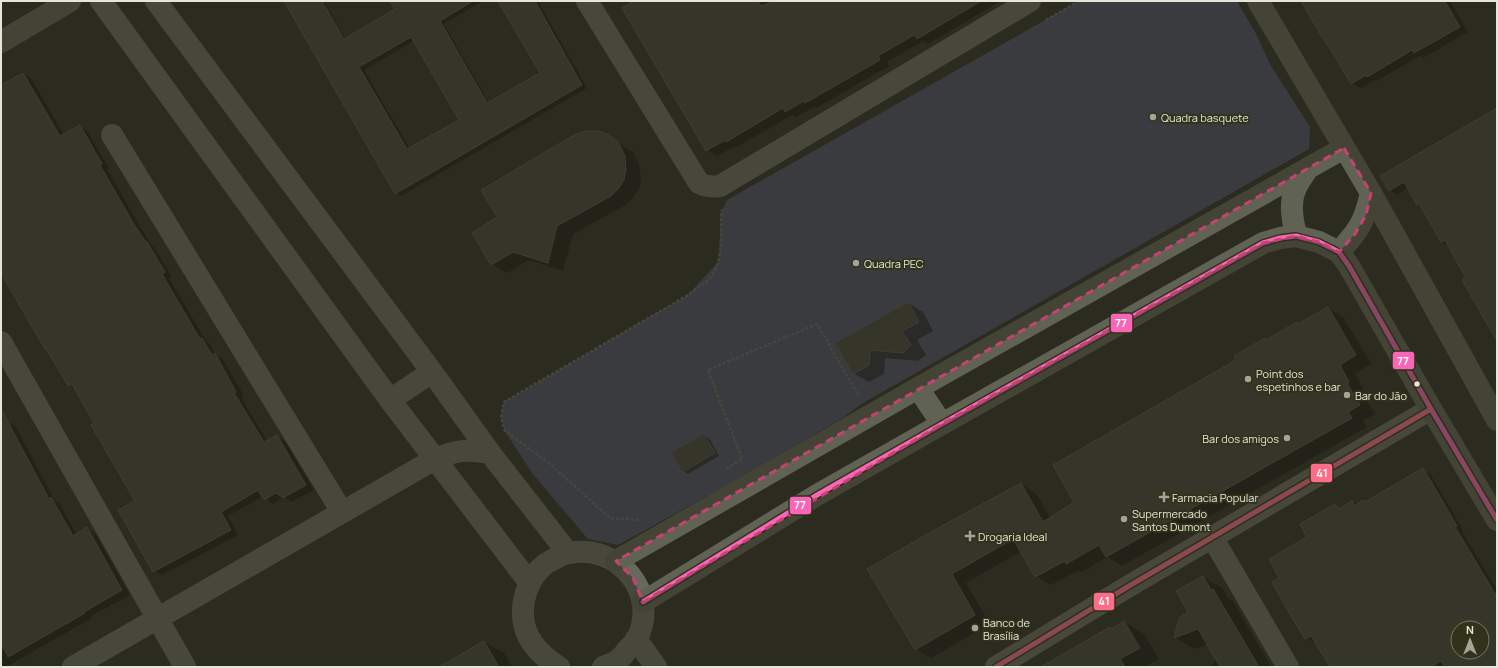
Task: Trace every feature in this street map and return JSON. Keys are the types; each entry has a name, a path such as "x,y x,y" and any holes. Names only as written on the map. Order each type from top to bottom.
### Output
{"street":[{"path":"1,42 70,1"},
{"path":"101,1 390,400 529,582"},
{"path":"156,1 432,372 490,453 568,553"},
{"path":"587,1 699,183 705,186 720,186 1030,1"},
{"path":"1258,1 1371,193 1497,420"},
{"path":"112,135 342,512"},
{"path":"616,561 918,388 1344,148"},
{"path":"1296,236 1292,219 1293,196 1295,189 1308,168"},
{"path":"1339,252 1361,226 1366,215 1371,193"},
{"path":"643,602 817,495 1263,243 1280,238 1296,236 1319,242 1339,252 1349,266 1497,520"},
{"path":"1,342 185,667"},
{"path":"390,400 432,372"},
{"path":"918,388 942,424"},
{"path":"996,667 1122,590 1431,409"},
{"path":"73,667 435,459 455,451 466,450 490,453"},
{"path":"1212,537 1288,667"},
{"path":"559,667 546,659 534,647 526,632 522,615 523,598 529,582 546,563 568,553 593,552 616,561 633,578 643,602 643,621 636,639 619,660 603,667"},
{"path":"636,639 656,667"}],"path":[{"path":"1044,20 1079,1"},
{"path":"642,520 610,518 549,463 505,431 501,417 504,402 688,295 709,280 719,261 721,233 720,212 724,206"},
{"path":"722,472 742,459 708,370 817,324 859,396"}],"highlighted area":[{"path":"1344,148 1371,193 1366,215 1355,234 1339,252 1319,242 1296,236 1263,243 942,424 643,602 633,578 616,561"}],"shaded area":[{"path":"1079,1 1237,1 1256,34 1271,66 1310,127 1309,149 863,403 844,417 738,479 618,545 588,539 532,473 505,431 501,417 504,402 688,295 719,261 721,212 727,200"}],"building":[{"path":"284,1 322,1 344,39 395,9 390,1 473,1 440,21 487,103 540,73 498,1 535,1 582,85 395,194","holes":["411,37 459,120 407,149 359,67"]},
{"path":"634,1 758,1 761,6 775,1 981,1 917,39 914,35 878,56 880,60 805,103 804,101 785,112 783,108 726,142 725,140 706,151 622,8"},
{"path":"1301,1 1445,1 1460,27 1414,53 1412,50 1367,77 1366,75 1351,84"},
{"path":"23,73 60,136 80,125 102,164 100,165 133,223 147,242 165,272 162,274 200,339 202,338 212,355 215,353 236,392 234,393 264,442 277,435 306,485 283,498 276,493 264,500 258,490 221,512 231,530 153,572 118,510 135,501 91,425 94,423 72,384 68,386 1,273 1,85"},
{"path":"1497,108 1497,341 1462,280 1466,278 1445,240 1441,242 1419,203 1417,205 1404,182 1389,191 1380,176"},
{"path":"587,131 605,133 617,141 620,146 625,156 626,170 624,180 618,189 611,196 557,226 548,263 513,252 491,265 472,233 497,217 481,190 576,134"},
{"path":"908,302 919,322 902,331 911,345 903,353 870,350 869,365 853,374 835,343"},
{"path":"1328,307 1356,355 1340,365 1349,382 1347,383 1360,405 1348,412 1352,418 1106,557 1099,545 1066,564 1065,561 1035,577 1013,539 952,574 975,615 915,650 867,569 929,533 1021,483 1043,522 1074,502 1053,465 1236,360 1234,356 1265,338 1266,340 1297,322 1298,324"},
{"path":"1,409 49,499 51,497 73,536 87,527 122,590 8,657 1,643"},
{"path":"704,434 715,453 682,472 671,452"},
{"path":"1423,468 1457,526 1455,527 1497,597 1497,667 1445,667 1441,661 1431,667 1330,667 1311,636 1305,639 1272,582 1279,578 1269,559 1307,537 1300,524 1335,504 1338,509 1352,501 1354,506 1364,500 1365,502"},
{"path":"1203,576 1211,590 1213,589 1259,667 1220,667 1198,629 1174,638 1179,618 1188,612 1176,591"},
{"path":"1124,621 1140,648 1120,659 1125,667 1041,667 1110,627 1111,629"},
{"path":"484,641 499,667 439,667"}],"transit line":[{"name":"77","path":"643,602 817,495 1263,243 1280,238 1296,236 1319,242 1339,252 1349,266 1497,520"},
{"name":"41","path":"996,667 1129,586 1431,409"}],"place":[{"name":"Quadra basquete","path":"1153,117"},
{"name":"Quadra PEC","path":"856,263"},
{"name":"Point dos espetinhos e bar","path":"1248,379"},
{"name":"Bar do Jão","path":"1347,395"},
{"name":"Bar dos amigos","path":"1287,438"},
{"name":"Farmacia Popular","path":"1164,497"},
{"name":"Supermercado Santos Dumont","path":"1124,519"},
{"name":"Drogaria Ideal","path":"970,536"},
{"name":"Banco de Brasília","path":"975,628"}]}
